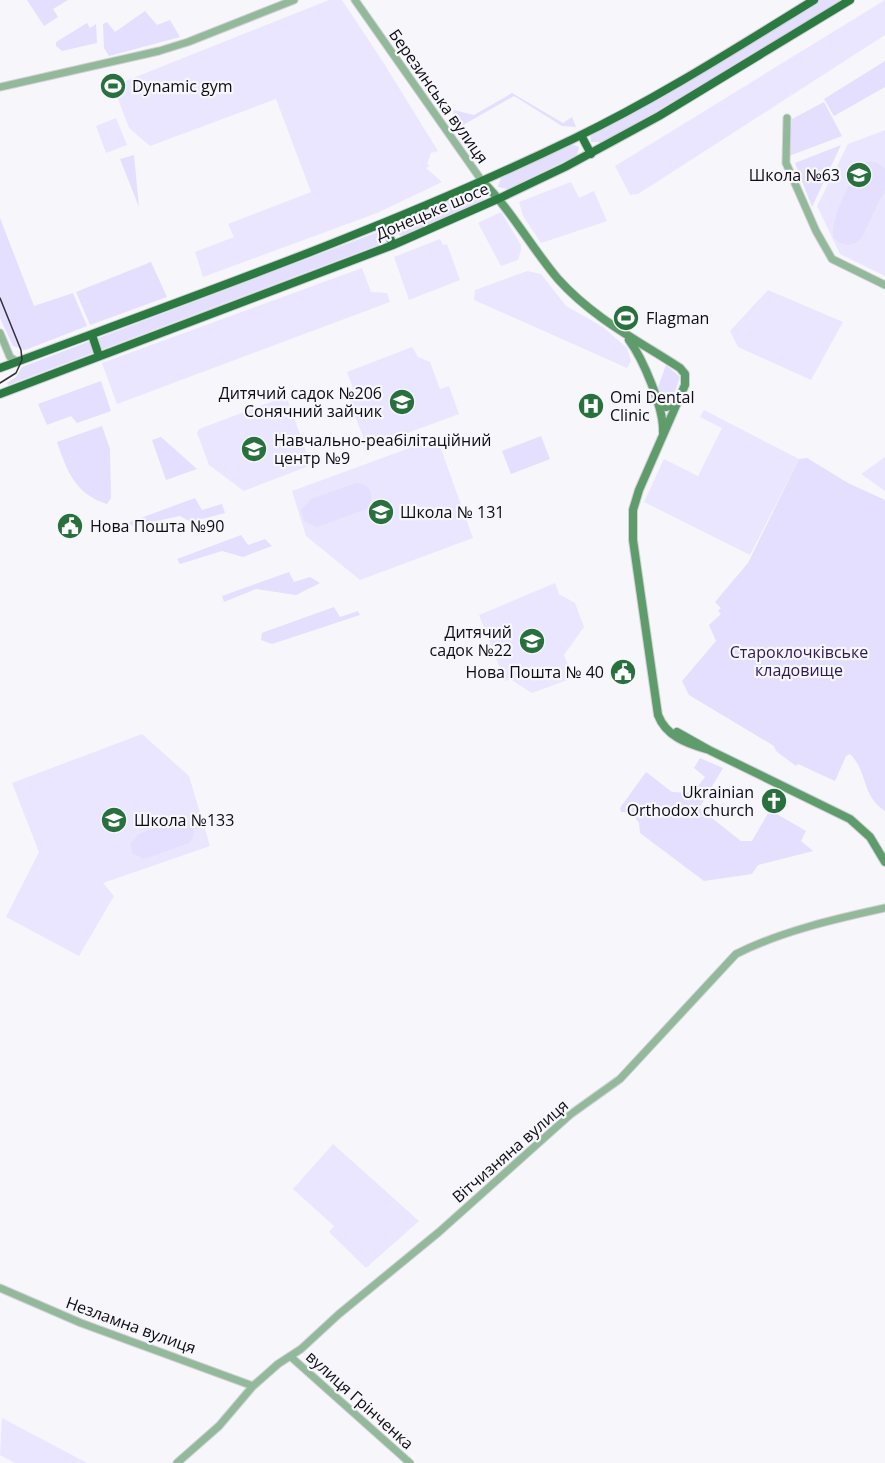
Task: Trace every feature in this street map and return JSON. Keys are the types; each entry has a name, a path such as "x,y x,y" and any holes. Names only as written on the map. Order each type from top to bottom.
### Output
{"highway":[{"name":"Донецьке шосе","path":"0,368 384,224 483,181 581,135 814,0"},
{"name":"Донецьке шосе","path":"0,394 393,245 500,198 591,154 718,82 850,0"},
{"path":"581,135 591,154"},
{"path":"384,224 393,245"},
{"path":"92,335 99,356"}],"main road":[{"name":"Березинська вулиця","path":"483,181 500,198 559,279 588,307 626,336 680,368 685,374 685,385 678,402"},
{"name":"Березинська вулиця","path":"626,336 645,369 657,402 663,436"},
{"path":"645,369 645,358 654,352"},
{"path":"657,402 666,407 678,402"},
{"path":"678,402 639,490 632,518 635,559 658,715 665,729 684,742 706,749 850,819 870,837 885,862"}],"street":[{"path":"0,87 159,51 294,0"},
{"name":"Березинська вулиця","path":"355,0 483,181"},
{"path":"787,118 786,163 816,231 832,259 885,285"},
{"path":"0,333 10,357 17,362"},
{"name":"Вітчизняна вулиця","path":"177,1463 219,1426 253,1386 440,1232 571,1114 620,1079 736,954 752,946 848,914 885,908"},
{"name":"Незламна вулиця","path":"0,1288 81,1323 253,1386"},
{"name":"вулиця Грінченка","path":"291,1357 410,1463"}],"shaded area":[{"path":"329,0 342,0 383,62 438,151 431,153 427,164 430,166 426,168 442,182 377,213 203,277 195,252 234,237 228,224 311,192 276,99 150,146 129,128 113,86"},
{"path":"885,0 885,35 638,194 630,195 615,166"},
{"path":"116,118 127,145 106,153 96,126"},
{"name":"Школа №63","path":"885,130 885,276 840,254 817,206 848,144"},
{"path":"571,182 579,198 594,191 607,221 541,243 523,216 519,202"},
{"path":"501,212 521,245 521,250 518,260 501,266 478,223"},
{"path":"440,239 443,245 447,244 460,280 409,300 394,257"},
{"path":"362,268 371,292 387,293 390,302 117,404 102,363"},
{"path":"527,271 541,274 566,306 603,327 627,348 631,361 627,368 474,300 475,290"},
{"path":"768,290 843,322 811,380 738,347 730,331"},
{"name":"Дитячий садок №206 Сонячний зайчик","path":"412,347 418,357 430,362 440,389 449,386 459,414 367,448 346,391 353,388 347,372"},
{"name":"Навчально-реабілітаційний центр №9","path":"284,397 288,401 311,465 244,491 209,465 197,433 199,429"},
{"path":"704,410 799,459 750,555 644,502 664,459 698,476 722,428 700,417"},
{"name":"Школа № 131","path":"437,438 473,538 360,580 306,536 292,491"},
{"path":"885,457 885,491 861,474"},
{"name":"Дитячий садок №22","path":"555,583 559,594 575,603 584,627 564,655 573,678 532,693 510,679 505,681 479,615"},
{"name":"Школа №133","path":"142,734 189,776 210,846 103,883 114,896 79,956 6,917 39,852 12,783"},
{"path":"333,1144 419,1221 366,1268 329,1232 334,1226 293,1189"},
{"path":"2,1418 87,1463 15,1463 0,1455"}],"green space":[{"path":"27,0 68,0 53,9 58,17 44,26"},
{"path":"818,0 842,0 735,67 602,142 591,142 590,134"},
{"path":"145,11 157,25 170,20 180,37 109,56 104,48 103,24 107,22 115,32"},
{"path":"87,23 90,28 96,24 97,43 62,51 56,46 56,42"},
{"path":"885,61 885,87 834,116 824,99"},
{"path":"512,93 563,123 572,117 576,127 562,126 514,96 456,129 451,123 454,110 474,115"},
{"path":"824,102 842,136 789,156 792,119"},
{"path":"571,144 579,147 577,155 508,189 498,187 501,178"},
{"path":"841,145 812,207 795,163"},
{"path":"134,155 139,207 120,159"},
{"path":"866,162 875,162 885,168 885,189 861,239 851,245 844,244 834,238 835,221 849,186"},
{"path":"477,189 484,192 483,200 402,236 394,233 398,224"},
{"path":"0,218 34,306 73,293 87,326 25,350 13,346 0,318"},
{"path":"378,232 382,234 383,243 8,385 7,383 16,377 22,367"},
{"path":"151,262 167,297 90,325 76,292"},
{"path":"666,365 680,377 671,403 663,401 658,387"},
{"path":"101,381 111,411 77,423 71,416 47,425 38,404"},
{"path":"102,426 110,449 111,498 107,504 96,500 80,488 69,472 57,442"},
{"path":"541,436 550,459 511,474 502,451"},
{"path":"161,437 197,469 166,480 152,440"},
{"name":"Староклочківське кладовище","path":"807,458 848,483 885,500 885,811 872,798 856,761 850,754 846,756 835,781 798,764 796,766 776,751 774,746 689,695 682,681 716,641 709,625 721,614 718,611 721,608 715,602 748,563 799,459"},
{"path":"356,483 366,486 371,492 371,500 366,509 317,527 304,521 301,510 311,499"},
{"path":"195,498 202,510 222,504 225,513 191,522 180,516 133,526 127,523"},
{"path":"241,535 248,545 265,539 272,546 243,557 222,551 180,564 177,559"},
{"path":"289,572 294,582 310,577 320,583 296,595 256,589 224,602 222,596"},
{"path":"334,607 340,617 358,611 360,615 272,644 261,640 262,633"},
{"path":"700,758 723,768 699,808 741,841 752,841 770,810 806,831 801,841 813,851 758,865 752,874 704,881 640,833 639,823 632,813 621,812 620,808 646,772 672,792 693,793 705,777 694,768"},
{"path":"181,820 187,821 194,828 193,838 189,843 144,859 132,853 130,844 138,834"}],"tram line":[{"path":"0,298 21,350 22,360 16,373 0,383"}],"place":[{"name":"Dynamic gym","path":"113,86"},
{"name":"Школа №63","path":"859,175"},
{"name":"Flagman","path":"626,318"},
{"name":"Дитячий садок №206 Сонячний зайчик","path":"402,402"},
{"name":"Omi Dental Clinic","path":"591,406"},
{"name":"Навчально-реабілітаційний центр №9","path":"254,449"},
{"name":"Школа № 131","path":"381,512"},
{"name":"Нова Пошта №90","path":"70,526"},
{"name":"Дитячий садок №22","path":"532,641"},
{"name":"Нова Пошта № 40","path":"623,672"},
{"name":"Ukrainian Orthodox church","path":"774,801"},
{"name":"Школа №133","path":"114,820"}]}
